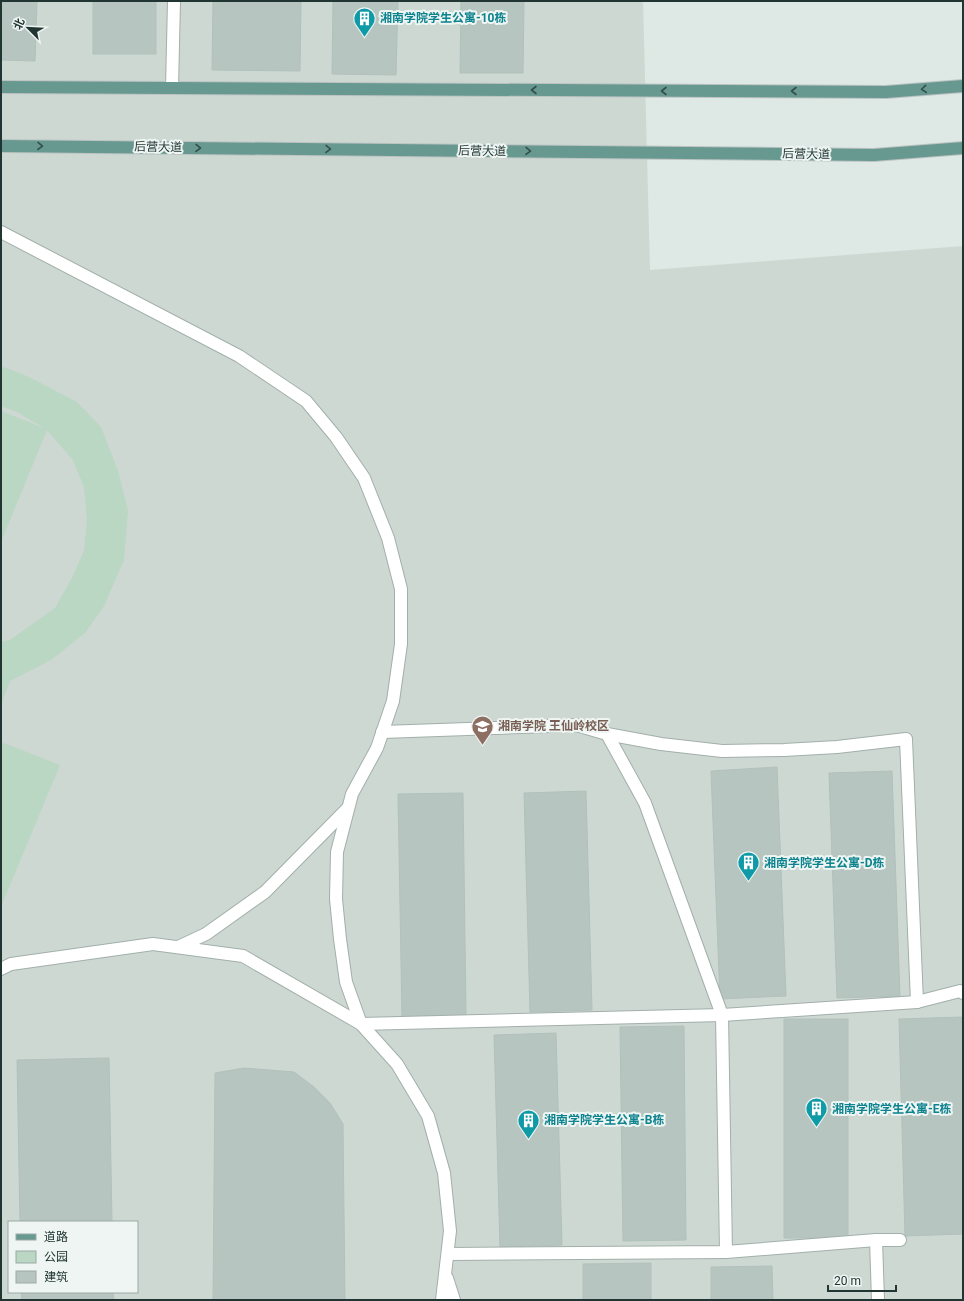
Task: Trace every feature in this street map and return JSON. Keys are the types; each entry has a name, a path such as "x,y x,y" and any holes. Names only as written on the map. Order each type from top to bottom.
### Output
{"main road":[{"path":"1,87 886,92 963,86"},
{"name":"后营大道","path":"1,146 874,154 963,148"}],"street":[{"path":"172,88 174,1"},
{"path":"1,232 239,356 306,401 336,437 364,478 388,538 401,589 401,644 393,701 377,748 352,794 337,852 336,898 346,982 361,1024"},
{"path":"382,732 576,725 607,734 660,744 722,751 829,747 906,739 917,1002"},
{"path":"607,734 645,803 722,1015 726,1252"},
{"path":"178,947 206,934 265,892 349,807"},
{"path":"1,969 11,964 153,944 243,956 361,1024 397,1064 428,1116 444,1173 450,1231 449,1254 442,1300"},
{"path":"361,1024 722,1015 917,1002 960,991 963,993"},
{"path":"449,1254 726,1252 876,1240 900,1240"},
{"path":"876,1240 878,1300"},
{"path":"446,1275 454,1300"}],"shaded area":[{"name":"湘南学院 王仙岭校区","path":"1,1 643,1 650,270 963,246 963,1300 1,1300"}],"green space":[{"path":"1,366 29,377 77,402 101,427 118,471 128,511 124,560 104,606 85,633 51,660 10,681 1,704 1,642 10,640 55,608 72,578 84,551 87,520 84,487 73,460 47,430 1,542 1,411 44,428 17,412 1,406"},
{"path":"1,742 60,765 2,904 1,903"}],"building":[{"path":"1,1 37,1 35,61 1,60"},
{"path":"93,1 156,1 156,54 93,54"},
{"path":"213,1 301,1 300,71 212,70"},
{"name":"湘南学院学生公寓-10栋","path":"333,1 398,1 396,75 332,74"},
{"path":"461,1 524,1 523,73 460,73"},
{"name":"湘南学院学生公寓-D栋","path":"777,767 786,996 720,999 711,771"},
{"path":"892,771 900,996 837,998 829,773"},
{"path":"586,791 592,1010 530,1012 524,793"},
{"path":"463,793 466,1016 402,1017 398,794"},
{"path":"962,1017 963,1234 905,1236 899,1019"},
{"name":"湘南学院学生公寓-E栋","path":"784,1019 848,1019 848,1238 784,1238"},
{"path":"684,1026 686,1240 623,1241 620,1027"},
{"name":"湘南学院学生公寓-B栋","path":"556,1033 562,1245 500,1247 494,1035"},
{"path":"109,1058 112,1221 20,1221 17,1060"},
{"path":"244,1068 294,1072 314,1087 330,1103 343,1124 345,1300 213,1300 215,1073"},
{"path":"651,1263 651,1300 583,1300 583,1264"},
{"path":"772,1266 773,1300 711,1300 711,1267"},
{"path":"21,1293 113,1293 114,1300 22,1300"}],"place":[{"name":"湘南学院学生公寓-10栋","path":"365,38"},
{"name":"湘南学院 王仙岭校区","path":"482,746"},
{"name":"湘南学院学生公寓-D栋","path":"749,882"},
{"name":"湘南学院学生公寓-E栋","path":"816,1128"},
{"name":"湘南学院学生公寓-B栋","path":"528,1140"}]}
